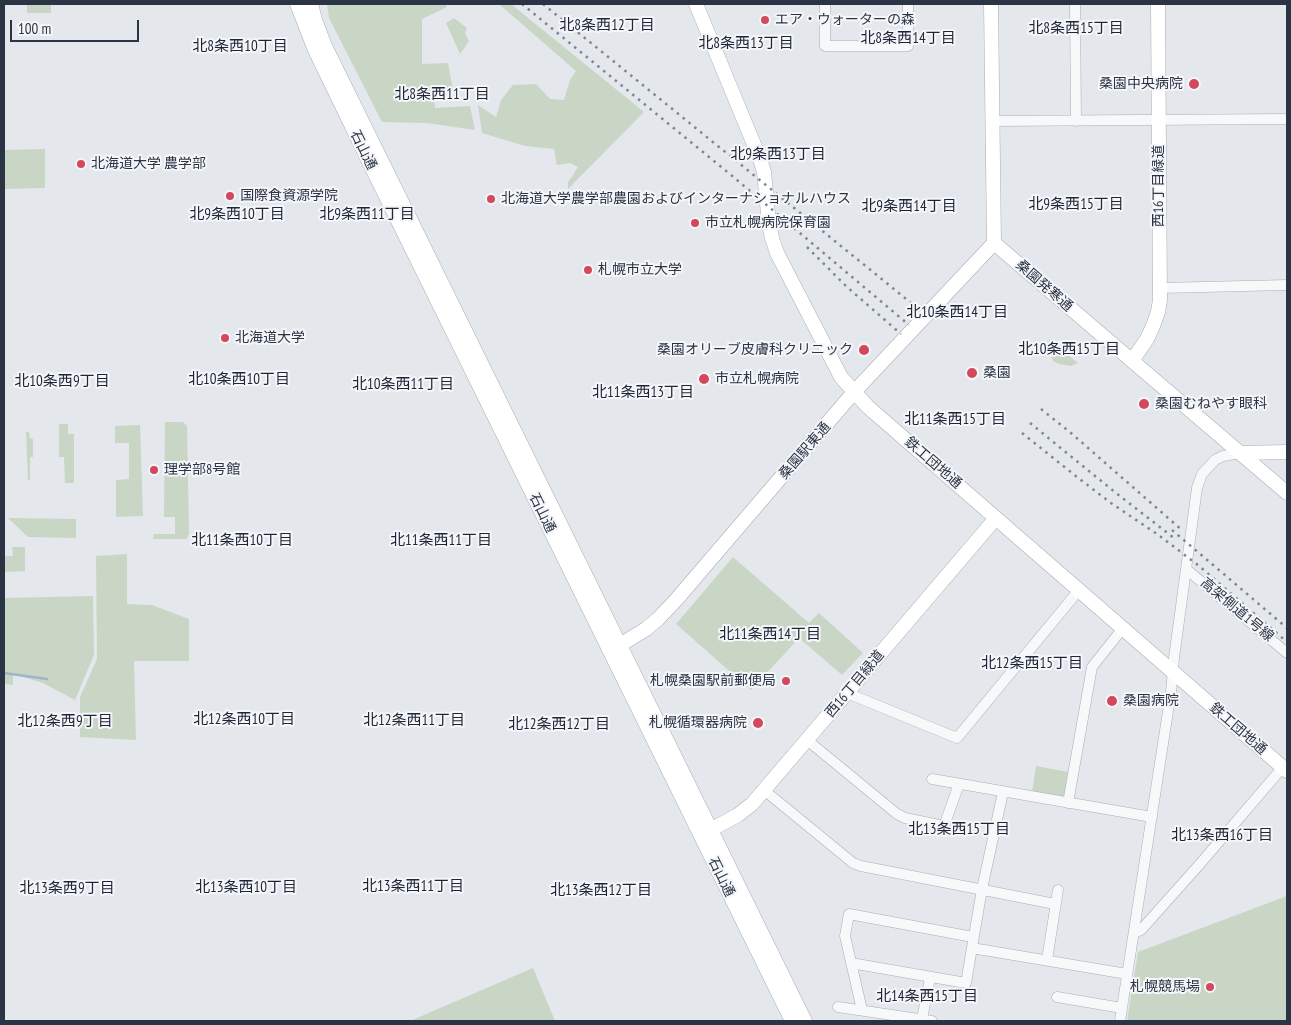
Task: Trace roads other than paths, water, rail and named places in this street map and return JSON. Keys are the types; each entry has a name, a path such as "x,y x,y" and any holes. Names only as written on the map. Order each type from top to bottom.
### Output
{"street":[{"path":"287,4 299,27 315,50"},
{"name":"石山通","path":"297,4 315,50 374,172 615,648"},
{"name":"石山通","path":"311,4 325,46 615,648 706,833 805,1021"},
{"name":"鉄工団地通","path":"696,4 760,159 764,172 769,224 777,253 841,377 868,407 1285,770"},
{"path":"825,4 825,46 908,46 908,4"},
{"path":"991,4 994,243"},
{"path":"1075,4 1076,121"},
{"name":"西16丁目緑道","path":"1132,361 1144,345 1154,326 1158,312 1160,288 1158,4"},
{"path":"993,121 1287,119"},
{"name":"桑園駅東通","path":"615,648 646,629 676,600 854,392 994,243"},
{"name":"桑園発寒通","path":"994,243 1287,493"},
{"path":"1160,288 1287,285"},
{"path":"1120,1021 1171,692 1199,481 1202,474 1215,460 1223,456 1240,453 1287,452"},
{"name":"西16丁目緑道","path":"706,833 738,815 752,804 996,518"},
{"name":"高架側道1号線","path":"1186,568 1287,653"},
{"path":"847,693 957,738 1079,590"},
{"path":"1068,803 1092,667 1123,628"},
{"path":"807,740 905,818 944,826 958,784"},
{"path":"1134,933 1141,930 1285,770"},
{"path":"932,779 1152,818"},
{"path":"764,790 853,863 1055,904"},
{"path":"851,963 966,983 982,889 1003,792"},
{"name":"石山通","path":"706,833 792,1021"},
{"path":"1047,960 1058,890"},
{"path":"862,1010 845,936 849,914 1047,960 1127,974"},
{"path":"838,1007 927,1020 930,978"},
{"path":"1057,997 1122,1008"}],"waterway":[{"path":"4,673 47,679"}],"railway":[{"path":"522,4 731,175 909,325"},
{"path":"543,4 921,311"},
{"path":"807,247 847,287 901,334"},
{"path":"1041,409 1183,531"},
{"path":"1030,423 1174,538"},
{"path":"1022,433 1111,503 1198,565 1287,642"},
{"path":"1172,530 1287,628"}],"place":[{"name":"エア・ウォーターの森","path":"765,20"},
{"name":"桑園中央病院","path":"1194,84"},
{"name":"北海道大学 農学部","path":"81,164"},
{"name":"国際食資源学院","path":"230,196"},
{"name":"北海道大学農学部農園およびインターナショナルハウス","path":"491,199"},
{"name":"市立札幌病院保育園","path":"695,223"},
{"name":"札幌市立大学","path":"588,270"},
{"name":"北海道大学","path":"225,338"},
{"name":"桑園オリーブ皮膚科クリニック","path":"864,350"},
{"name":"桑園","path":"972,373"},
{"name":"市立札幌病院","path":"704,379"},
{"name":"桑園むねやす眼科","path":"1144,404"},
{"name":"理学部8号館","path":"154,470"},
{"name":"札幌桑園駅前郵便局","path":"786,681"},
{"name":"桑園病院","path":"1112,701"},
{"name":"札幌循環器病院","path":"758,723"},
{"name":"札幌競馬場","path":"1210,987"}],"district":[{"name":"北8条西12丁目","path":"607,26"},
{"name":"北8条西15丁目","path":"1076,29"},
{"name":"北8条西14丁目","path":"908,39"},
{"name":"北8条西13丁目","path":"746,44"},
{"name":"北8条西10丁目","path":"240,47"},
{"name":"北8条西11丁目","path":"442,95"},
{"name":"北9条西13丁目","path":"778,155"},
{"name":"北9条西15丁目","path":"1076,205"},
{"name":"北9条西14丁目","path":"909,207"},
{"name":"北9条西10丁目","path":"237,215"},
{"name":"北9条西11丁目","path":"367,215"},
{"name":"北10条西14丁目","path":"957,313"},
{"name":"北10条西15丁目","path":"1069,350"},
{"name":"北10条西10丁目","path":"239,380"},
{"name":"北10条西9丁目","path":"62,382"},
{"name":"北10条西11丁目","path":"403,385"},
{"name":"北11条西13丁目","path":"643,393"},
{"name":"北11条西15丁目","path":"955,420"},
{"name":"北11条西10丁目","path":"242,541"},
{"name":"北11条西11丁目","path":"441,541"},
{"name":"北11条西14丁目","path":"770,635"},
{"name":"北12条西15丁目","path":"1032,664"},
{"name":"北12条西10丁目","path":"244,720"},
{"name":"北12条西11丁目","path":"414,721"},
{"name":"北12条西9丁目","path":"65,722"},
{"name":"北12条西12丁目","path":"559,725"},
{"name":"北13条西15丁目","path":"959,830"},
{"name":"北13条西16丁目","path":"1222,836"},
{"name":"北13条西11丁目","path":"413,887"},
{"name":"北13条西10丁目","path":"246,888"},
{"name":"北13条西9丁目","path":"67,889"},
{"name":"北13条西12丁目","path":"601,891"},
{"name":"北14条西15丁目","path":"927,997"}]}
